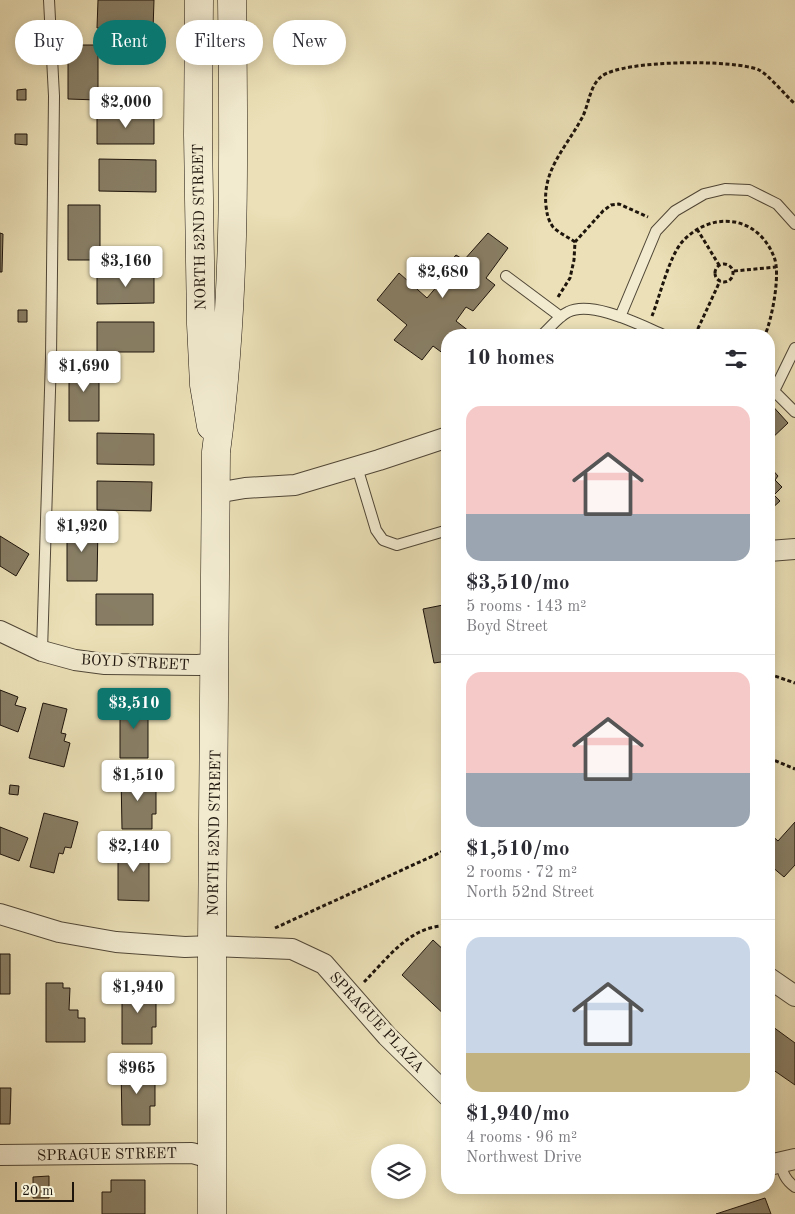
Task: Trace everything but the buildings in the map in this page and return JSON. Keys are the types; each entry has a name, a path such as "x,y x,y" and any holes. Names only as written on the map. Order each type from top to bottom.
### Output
{"main road":[{"name":"NORTH 52ND STREET","path":"199,0 198,135 201,324 204,385 216,452"},
{"name":"NORTH 52ND STREET","path":"212,1214 216,452 223,398 233,220 232,0"}],"street":[{"path":"216,493 245,488 295,485 441,439"},
{"path":"775,551 795,550"},
{"name":"BOYD STREET","path":"0,631 42,651 75,660 105,664 198,665 216,663"},
{"name":"SPRAGUE PLAZA","path":"0,914 58,932 116,942 185,947 212,946 292,949 324,964 387,1036 441,1089"},
{"path":"775,982 795,996"},
{"name":"SPRAGUE STREET","path":"0,1155 192,1153 212,1159"}],"lane":[{"path":"42,651 51,348 54,96 49,0"},
{"path":"620,317 656,231 675,211 704,194 725,190 749,190 777,204 795,224"},
{"path":"506,276 561,317"},
{"path":"548,329 567,312 582,308 599,309 647,328"},
{"path":"775,382 795,348"},
{"path":"775,393 795,412"},
{"path":"357,467 376,530 383,540 397,545 441,532"},
{"path":"781,1162 784,1176 795,1187"}],"path":[{"path":"575,242 557,231 548,219 546,203 547,180 552,168 583,116 594,84 604,74 646,65 730,63 761,71 795,104"},
{"path":"551,310 570,278 575,242 603,211 611,205 619,204 662,225"},
{"path":"647,328 672,260 681,244 697,229 707,224 724,221 738,222 754,230 767,243 775,258 774,300 766,329"},
{"path":"697,229 719,265"},
{"path":"719,265 728,264 734,271"},
{"path":"719,265 715,273 720,281 726,282 731,280 734,271"},
{"path":"734,271 776,267"},
{"path":"698,329 720,281"},
{"path":"775,676 795,683"},
{"path":"775,761 795,769"},
{"path":"271,930 441,851"},
{"path":"351,995 409,938 422,930 441,926"}]}
